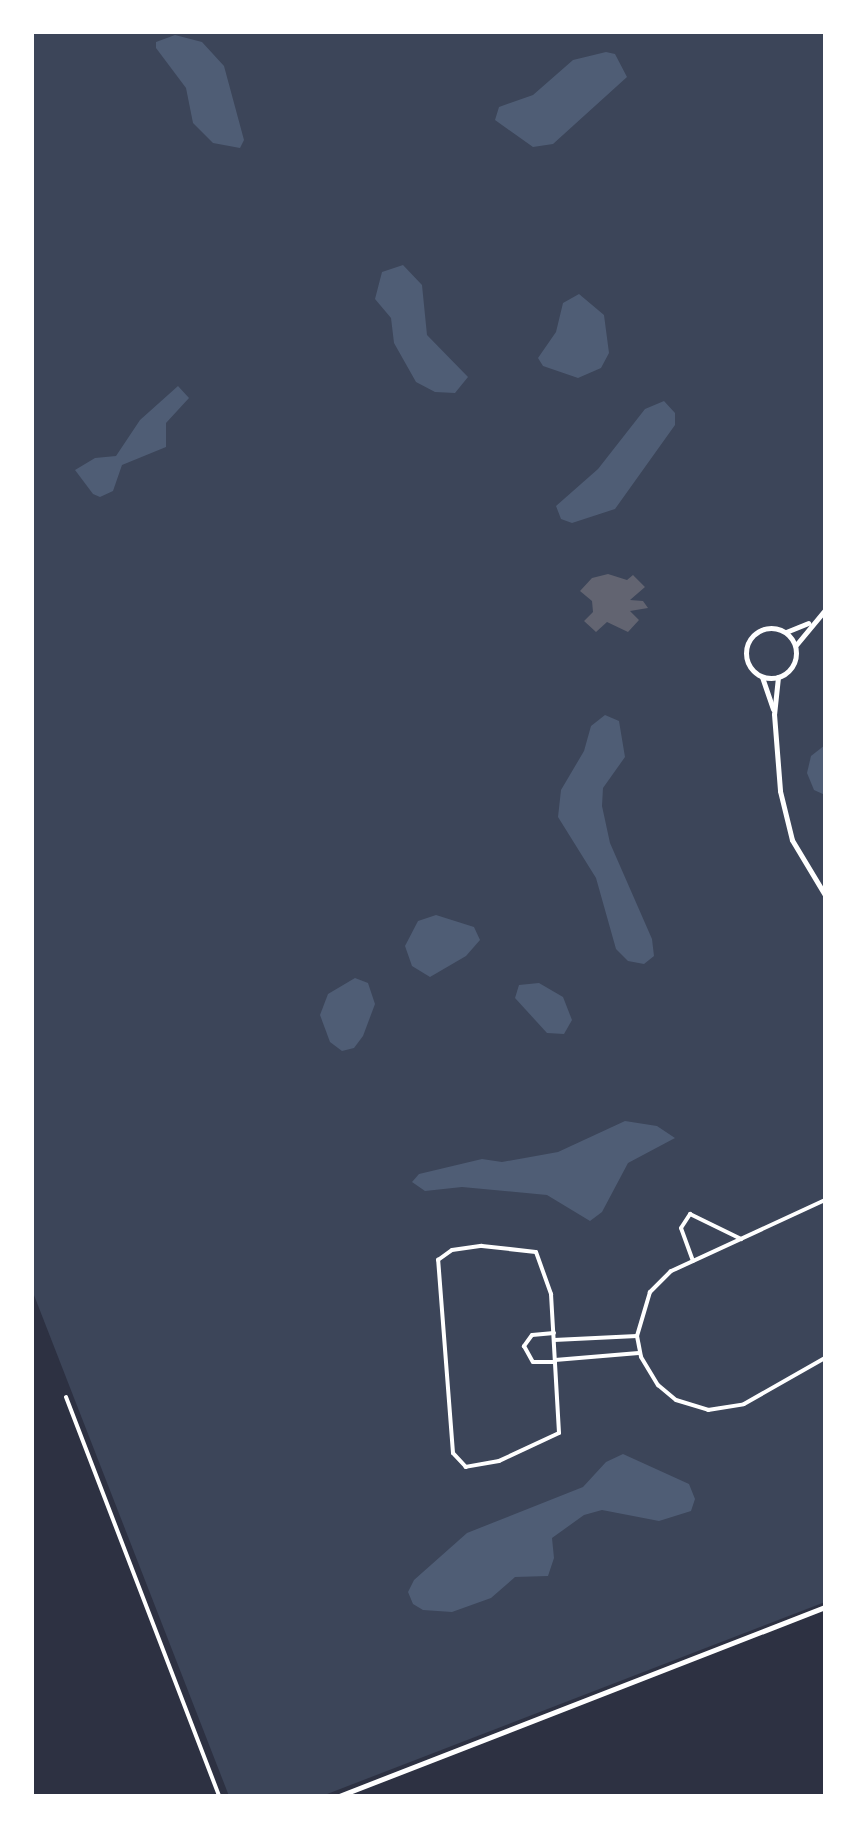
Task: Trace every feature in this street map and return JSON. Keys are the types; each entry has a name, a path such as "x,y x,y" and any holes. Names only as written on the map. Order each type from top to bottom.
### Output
{"street":[{"path":"825,610 809,623 786,632 765,628 748,641 747,662 762,677 774,714 788,825 806,868 825,895"},
{"path":"762,677 778,677 793,665 795,646 809,623"},
{"path":"786,632 795,646"},
{"path":"774,714 778,677"},
{"path":"825,1200 671,1271 650,1292 637,1336 639,1353 667,1393 690,1407 708,1410 744,1404 825,1358"},
{"path":"693,1261 681,1228 690,1214 733,1231 741,1239"},
{"path":"482,1246 532,1249 551,1294 554,1333 559,1426 554,1439 487,1463 466,1467 456,1461 438,1260 452,1250 482,1246"},
{"path":"554,1333 532,1335 524,1346 533,1362 639,1353"},
{"path":"554,1340 637,1336"},
{"path":"66,1397 219,1796"},
{"path":"339,1796 825,1607"}],"shaded area":[{"path":"32,32 825,32 825,1602 322,1796 229,1796 32,1290"},
{"path":"175,35 202,42 224,66 244,140 240,148 213,143 193,123 186,88 156,48 156,42"},
{"path":"606,52 615,54 627,77 553,144 533,147 495,120 499,107 533,95 573,60"},
{"path":"403,265 422,285 427,335 468,377 455,393 435,392 416,382 394,343 391,318 375,299 382,272"},
{"path":"579,294 604,315 609,353 601,368 578,378 543,366 538,358 556,332 563,303"},
{"path":"178,386 189,398 166,423 166,447 122,465 113,491 100,497 93,494 75,470 95,458 116,456 140,420"},
{"path":"664,401 675,413 675,425 615,509 572,523 561,519 556,506 598,469 645,409"},
{"path":"605,715 619,721 625,757 603,788 602,806 610,843 652,939 654,956 644,964 628,961 616,949 596,878 558,817 561,790 584,751 591,726"},
{"path":"825,745 825,795 814,790 807,773 811,756"},
{"path":"436,915 474,927 480,940 466,956 430,977 412,966 405,946 418,921"},
{"path":"355,978 368,983 375,1004 363,1036 354,1048 342,1051 330,1042 320,1015 328,994"},
{"path":"539,983 563,997 572,1020 564,1034 547,1033 515,998 519,985"},
{"path":"625,1121 657,1126 675,1138 628,1163 602,1212 590,1221 547,1195 462,1187 425,1191 412,1182 419,1174 482,1159 502,1162 558,1152"},
{"path":"623,1454 689,1484 695,1499 691,1511 659,1521 602,1510 584,1515 552,1538 554,1558 548,1576 515,1577 491,1598 452,1612 423,1610 413,1604 408,1592 414,1580 467,1533 583,1487 606,1462"}],"building":[{"path":"608,574 627,580 633,575 645,587 630,600 643,601 648,608 630,611 639,620 628,632 607,622 596,632 584,621 593,612 592,601 580,591 592,578"}]}
